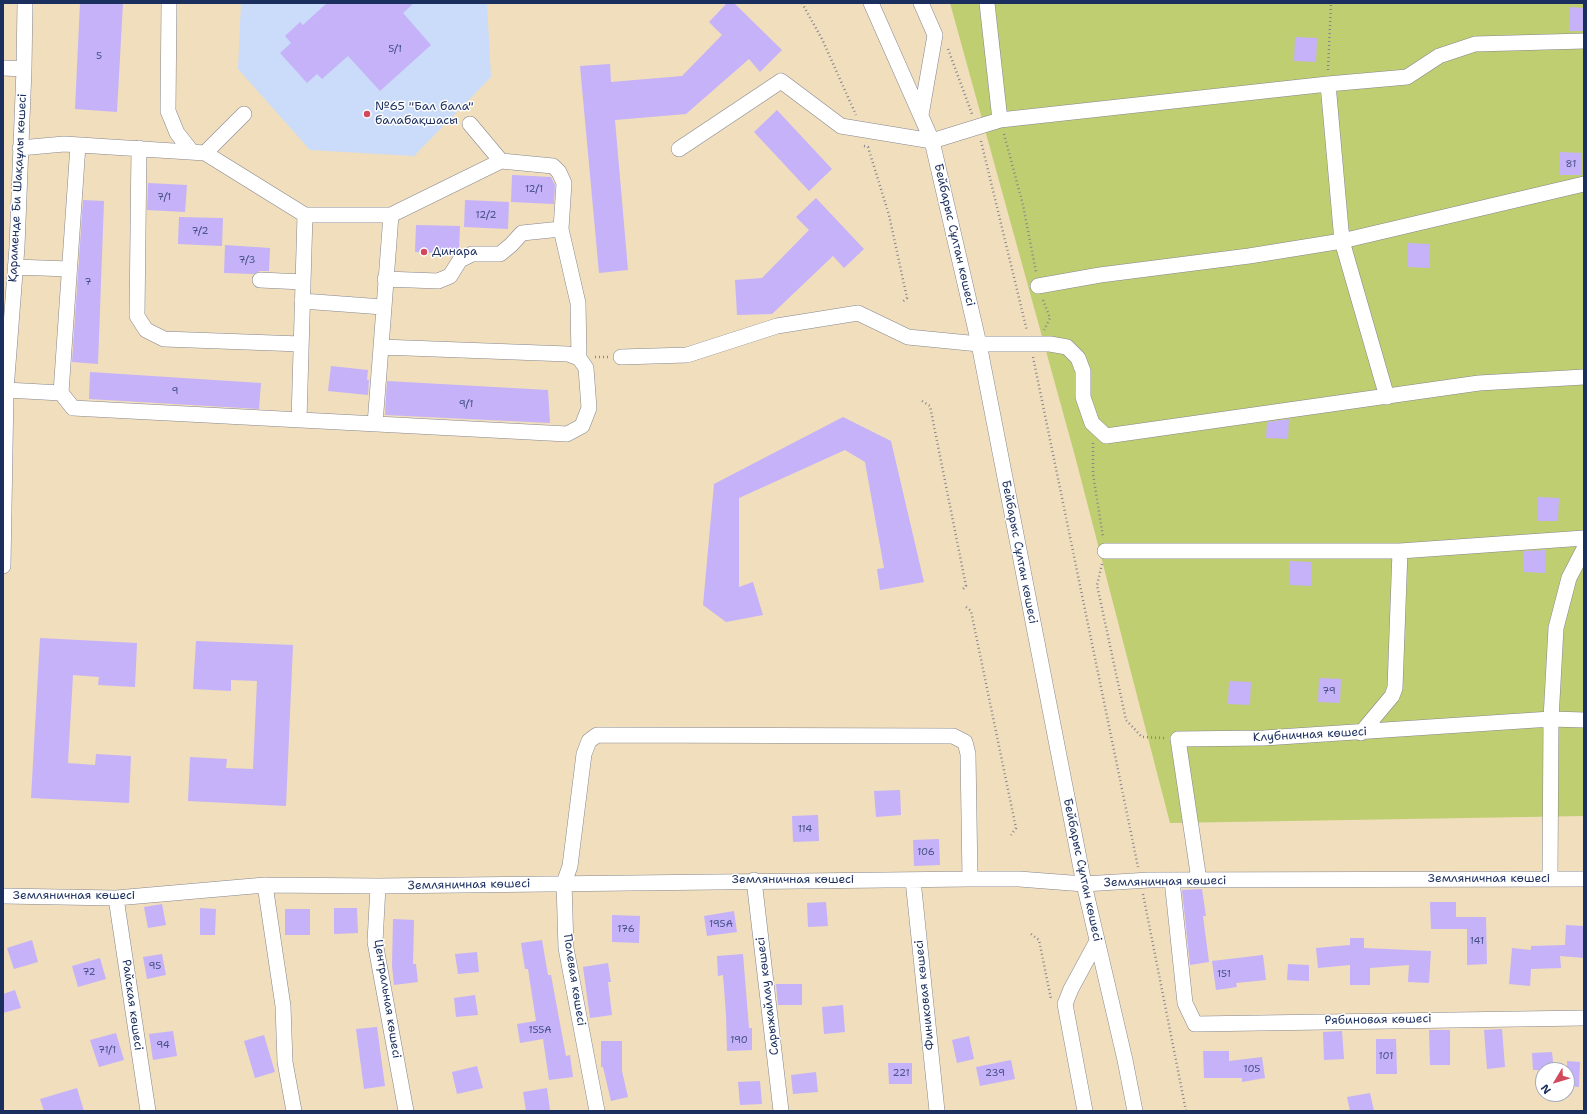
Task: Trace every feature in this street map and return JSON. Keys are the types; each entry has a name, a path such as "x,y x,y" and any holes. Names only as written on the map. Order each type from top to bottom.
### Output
{"street":[{"name":"Қараменде Би Шақаұлы көшесі","path":"3,566 6,390 15,267 10,247 20,148 24,69 25,3"},
{"path":"78,145 61,393 73,408 84,410 567,434 582,426 589,408 586,368 579,358 578,303 562,229 564,183 560,172 552,166 501,161 391,216 305,215 199,152 177,133 168,110 169,3"},
{"name":"Бейбарыс Сұлтан көшесі","path":"870,3 932,141 979,344 1084,884 1126,1060 1135,1111"},
{"path":"920,115 935,35 922,3"},
{"path":"987,3 1000,120"},
{"path":"679,149 781,81 841,126 932,141 1000,120 1328,84 1407,77 1439,56 1474,44 1584,41"},
{"path":"3,68 24,69"},
{"path":"1328,84 1342,241 1387,397"},
{"path":"20,148 64,144 199,152 244,114"},
{"path":"470,124 501,161"},
{"path":"138,148 137,316 146,330 164,339 301,344"},
{"path":"1038,286 1100,275 1249,256 1342,241 1584,184"},
{"path":"299,420 305,215"},
{"path":"375,424 391,216"},
{"path":"385,279 438,281 450,276 460,260 472,254 500,254 511,246 522,233 562,229"},
{"path":"15,267 69,269"},
{"path":"260,280 303,282"},
{"path":"302,301 383,307"},
{"path":"621,357 687,355 777,326 858,313 908,337 979,344 1034,344 1067,347 1078,358 1083,371 1083,397 1092,423 1106,436 1479,383 1584,377"},
{"path":"381,347 568,354 579,358"},
{"path":"6,390 61,393"},
{"path":"1105,551 1400,551 1584,538"},
{"path":"1550,879 1551,719 1556,628 1569,578 1584,549"},
{"path":"1361,733 1392,696 1395,688 1400,551"},
{"name":"Клубничная көшесі","path":"1178,739 1264,738 1361,733 1551,719 1584,720"},
{"name":"Полевая көшесі","path":"597,1111 566,948 564,884 570,866 584,754 589,741 597,735 953,736 965,742 968,754 970,878"},
{"path":"1178,739 1199,880"},
{"name":"Земляничная көшесі","path":"3,896 116,898 265,885 378,886 754,880 913,880 970,878 1019,879 1084,884 1141,880 1584,879"},
{"name":"Сарыжайлау көшесі","path":"754,880 781,1111"},
{"name":"Финиковая көшесі","path":"913,880 937,1111"},
{"name":"Рябиновая көшесі","path":"1172,880 1185,1003 1195,1024 1584,1018"},
{"path":"265,885 283,1006 285,1062 294,1111"},
{"name":"Центральная көшесі","path":"378,886 375,942 406,1111"},
{"name":"Райская көшесі","path":"116,898 148,1111"},
{"path":"1085,1111 1065,1004 1071,989 1097,941"}],"path":[{"path":"802,3 822,39 860,122"},
{"path":"1328,84 1331,3"},
{"path":"947,47 977,127 1034,344 1186,1111"},
{"path":"1000,120 1023,205 1038,286 1050,318 1034,344"},
{"path":"862,145 868,147 889,214 907,298 901,303"},
{"path":"579,358 621,357"},
{"path":"922,400 930,406 966,586 963,589"},
{"path":"1092,423 1093,474 1105,551 1097,585 1126,720 1142,737 1178,739"},
{"path":"966,607 971,611 1016,828 1011,835"}],"shaded area":[{"name":"№65 \"Бал бала\" балабақшасы","path":"241,3 487,3 491,77 414,156 310,150 238,69"}],"green space":[{"path":"950,3 1584,3 1584,816 1170,823 1075,456"}],"building":[{"path":"80,3 123,3 117,112 75,109"},
{"path":"327,3 414,3 403,13 431,45 380,91 348,56 322,79 317,74 307,83 280,53 291,43 285,36 300,22 303,25"},
{"path":"727,3 734,3 782,50 760,72 749,59 686,114 615,120 628,270 599,273 580,66 610,64 611,82 682,76 722,35 709,22"},
{"path":"1570,7 1584,8 1584,31 1569,31"},
{"path":"1295,37 1317,38 1316,62 1294,61"},
{"path":"777,110 832,169 809,191 754,132"},
{"path":"1560,152 1582,153 1581,175 1559,175"},
{"path":"512,175 551,177 555,185 554,204 511,202"},
{"path":"148,183 187,185 185,212 147,210"},
{"path":"816,198 864,249 844,268 833,256 772,314 737,315 735,280 762,278 809,230 796,217"},
{"path":"83,200 104,201 98,364 72,362"},
{"path":"465,200 509,202 508,229 464,227"},
{"path":"179,217 223,218 222,246 178,244"},
{"path":"416,225 460,226 459,251 454,254 415,252"},
{"path":"1408,243 1430,244 1429,268 1407,267"},
{"path":"225,245 270,248 269,271 260,271 254,274 224,273"},
{"path":"331,366 368,370 368,395 328,391"},
{"path":"90,372 261,383 259,409 89,399"},
{"path":"387,381 548,390 550,423 385,415"},
{"path":"843,417 891,441 924,582 880,590 877,569 884,568 865,462 845,450 739,498 739,587 753,582 763,615 726,622 703,605 714,484"},
{"path":"1289,419 1288,439 1266,438 1267,422"},
{"path":"1538,497 1559,498 1558,521 1537,521"},
{"path":"1546,550 1545,573 1523,572 1524,551"},
{"path":"1290,561 1312,562 1311,586 1290,585"},
{"path":"40,638 137,643 135,687 98,685 99,677 73,675 68,763 95,765 96,754 131,756 129,803 31,798"},
{"path":"196,641 293,645 286,806 188,801 190,757 227,759 226,768 253,769 257,681 231,680 231,691 193,689"},
{"path":"1319,678 1341,679 1340,703 1318,702"},
{"path":"1229,681 1251,682 1250,705 1228,704"},
{"path":"900,790 901,815 876,817 874,791"},
{"path":"818,815 819,841 793,842 792,816"},
{"path":"939,839 940,865 914,866 913,840"},
{"path":"1202,889 1206,916 1203,916 1209,962 1190,965 1182,890"},
{"path":"826,902 828,926 808,927 807,903"},
{"path":"1430,902 1456,902 1456,917 1486,917 1487,964 1467,965 1467,929 1431,929"},
{"path":"162,904 166,925 148,928 144,907"},
{"path":"200,908 216,909 215,935 200,935"},
{"path":"334,908 357,908 358,933 334,934"},
{"path":"285,909 310,909 310,935 285,935"},
{"path":"734,911 737,932 707,936 704,916"},
{"path":"612,915 640,916 639,943 612,942"},
{"path":"393,919 414,920 413,964 416,964 418,982 394,985 392,966"},
{"path":"1566,925 1584,926 1584,958 1560,956 1561,968 1531,969 1530,986 1509,984 1512,948 1531,950 1531,946 1565,945"},
{"path":"1350,938 1364,938 1364,948 1431,951 1429,983 1408,982 1409,965 1370,968 1370,985 1350,985 1350,965 1318,968 1316,948 1350,945"},
{"path":"32,940 38,962 14,969 7,948"},
{"path":"542,940 548,975 551,975 566,1056 570,1055 573,1077 549,1080 543,1039 520,1043 517,1024 536,1021 528,969 525,969 521,943"},
{"path":"477,952 479,972 458,974 455,954"},
{"path":"162,954 166,975 147,979 143,957"},
{"path":"743,954 749,1028 752,1028 752,1050 727,1051 723,975 718,976 717,956"},
{"path":"1263,955 1266,980 1236,983 1237,987 1216,990 1212,961"},
{"path":"100,958 106,979 78,987 72,966"},
{"path":"608,963 611,982 608,982 612,1015 590,1018 583,967"},
{"path":"1288,964 1309,965 1309,981 1287,980"},
{"path":"776,984 802,984 802,1005 778,1005"},
{"path":"15,990 21,1008 3,1013 3,994"},
{"path":"475,995 478,1015 456,1017 454,998"},
{"path":"843,1005 845,1032 824,1034 822,1007"},
{"path":"377,1027 385,1086 364,1089 356,1029"},
{"path":"1502,1029 1505,1067 1487,1069 1484,1030"},
{"path":"1429,1030 1450,1030 1450,1065 1430,1065"},
{"path":"173,1031 177,1056 153,1060 149,1034"},
{"path":"1342,1031 1344,1059 1324,1060 1323,1032"},
{"path":"116,1033 124,1060 99,1067 90,1040"},
{"path":"264,1035 275,1072 255,1078 244,1041"},
{"path":"969,1036 974,1059 957,1063 952,1040"},
{"path":"1376,1039 1396,1039 1397,1074 1376,1074"},
{"path":"601,1041 622,1041 622,1071 628,1097 611,1101 603,1067 601,1067"},
{"path":"1203,1051 1229,1051 1229,1061 1262,1057 1265,1078 1242,1082 1242,1078 1204,1078"},
{"path":"1552,1052 1553,1062 1535,1062 1535,1070 1533,1070 1532,1053"},
{"path":"1011,1060 1015,1079 980,1086 976,1067"},
{"path":"1567,1061 1580,1062 1579,1087 1575,1087 1575,1062"},
{"path":"888,1063 912,1063 912,1084 889,1084"},
{"path":"477,1066 483,1088 457,1094 452,1072"},
{"path":"816,1072 818,1092 793,1094 791,1075"},
{"path":"760,1081 762,1104 740,1105 738,1082"},
{"path":"77,1088 84,1111 44,1111 40,1099"},
{"path":"547,1088 550,1110 526,1111 523,1092"},
{"path":"1370,1093 1374,1111 1350,1111 1347,1097"}],"place":[{"name":"№65 \"Бал бала\" балабақшасы","path":"367,114"},
{"name":"Динара","path":"424,252"}]}
